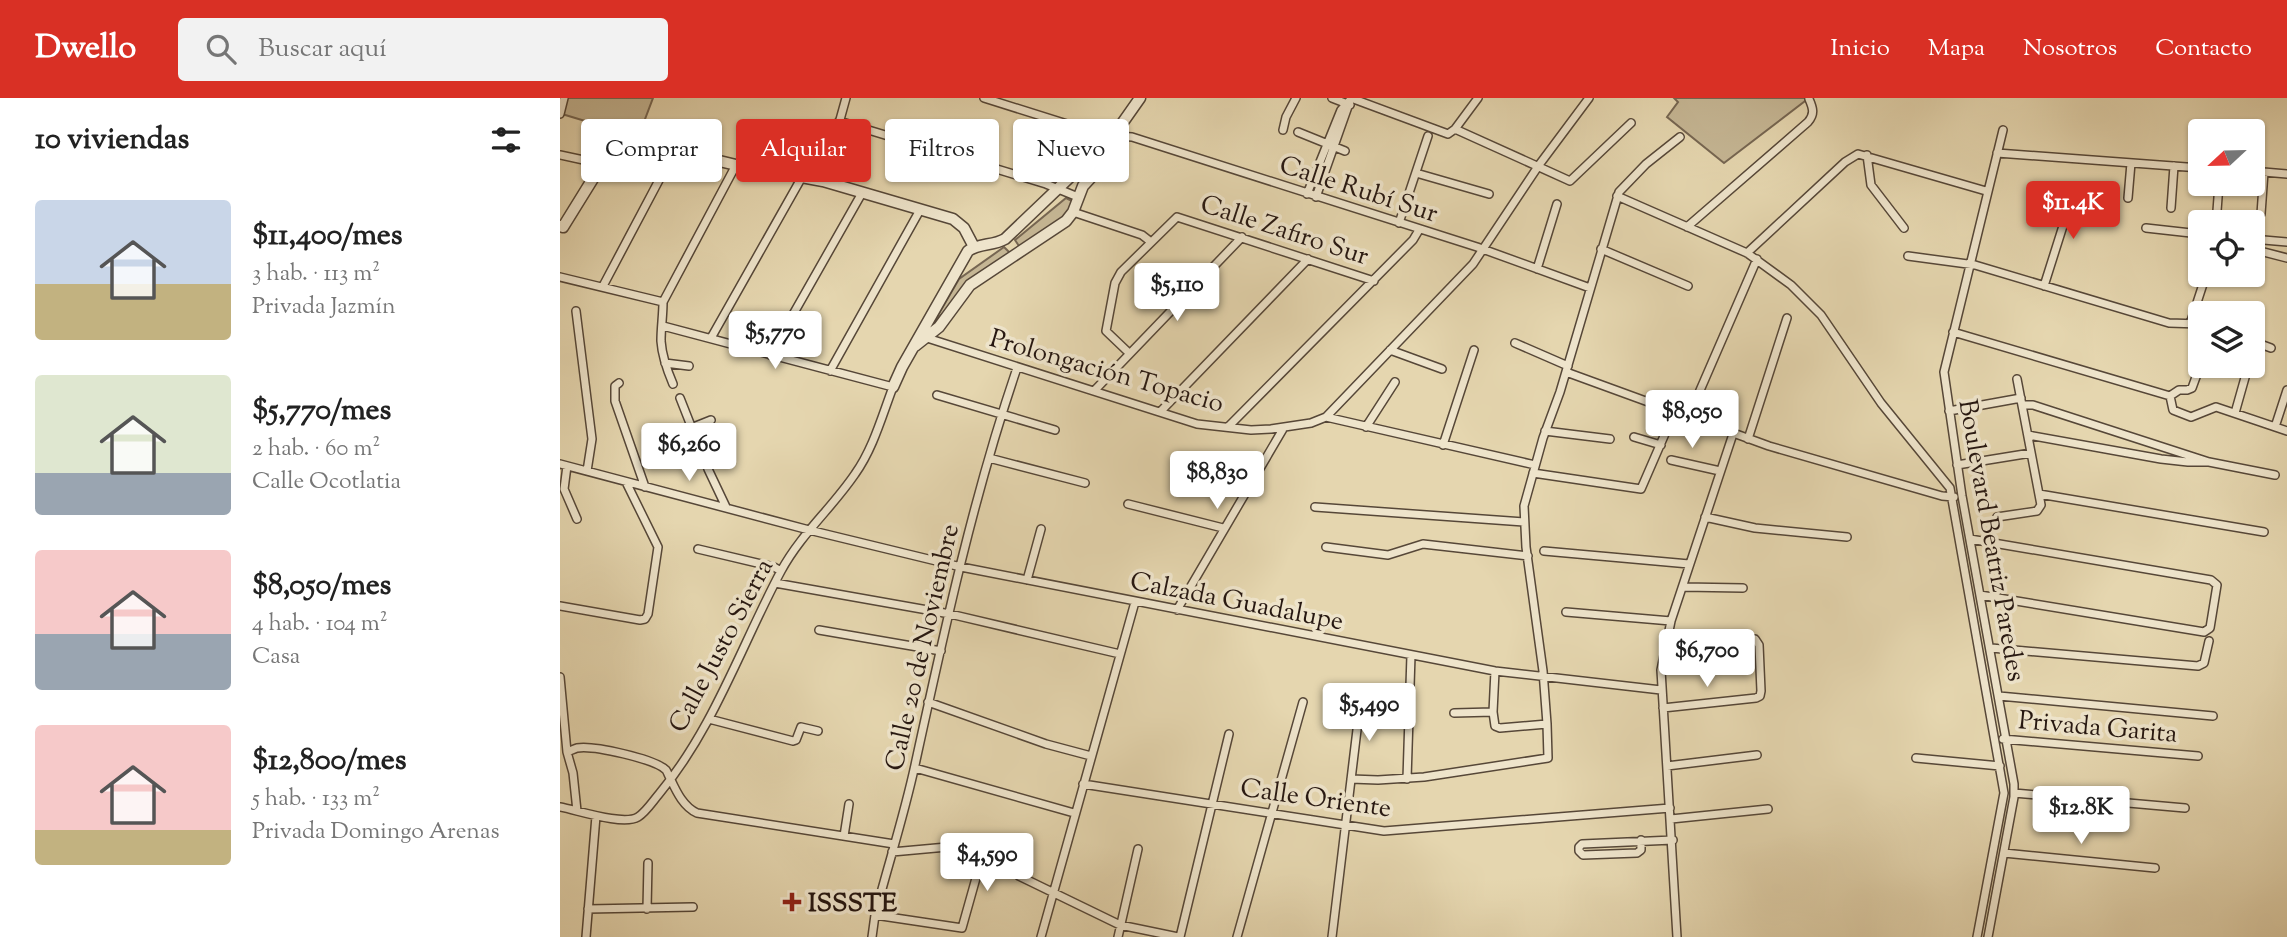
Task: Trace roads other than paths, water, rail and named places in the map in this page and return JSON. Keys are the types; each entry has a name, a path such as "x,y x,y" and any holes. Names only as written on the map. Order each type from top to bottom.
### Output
{"street":[{"path":"560,114 564,98"},
{"path":"840,119 846,98"},
{"name":"Calle Rubí Sur","path":"984,98 1051,119"},
{"path":"1127,119 1140,98"},
{"path":"1283,130 1286,117 1296,98"},
{"path":"1332,98 1350,101 1448,134 1452,133 1478,98"},
{"path":"1589,98 1539,165 1473,264 1326,417 1534,469 1638,489 1643,486 1674,412"},
{"path":"1687,227 1808,122 1813,111 1809,99"},
{"path":"1307,194 1341,110 1350,101"},
{"path":"1316,197 1350,101"},
{"path":"1455,129 1499,151 1539,165 1566,180 1573,180 1631,123"},
{"name":"Boulevard Beatriz Paredes","path":"1989,937 2014,793 2000,696 1957,466 1944,372 2003,130"},
{"path":"871,131 1078,197"},
{"path":"1298,132 1345,151"},
{"name":"Calle Rubí Sur","path":"1129,136 1482,250 1590,288"},
{"path":"1398,223 1429,136"},
{"path":"1351,779 1407,779 1548,758 1548,724 1524,506 1617,197 1622,188 1646,164 1680,137"},
{"path":"1997,152 2188,167"},
{"path":"1747,253 1845,162 1858,154 1986,191"},
{"path":"560,155 581,160"},
{"path":"1867,155 1871,185 1904,228"},
{"path":"673,384 665,363 661,338 663,302 736,165 722,162"},
{"path":"2128,198 2131,163"},
{"path":"2171,208 2174,166"},
{"path":"2265,172 2287,174"},
{"path":"1416,173 1489,194"},
{"path":"561,229 591,182"},
{"path":"603,286 658,182"},
{"path":"711,338 799,182"},
{"path":"829,182 958,222 967,232 974,247"},
{"path":"923,337 966,254 974,247 998,243 1005,239 1066,182"},
{"path":"923,337 939,327 951,307 970,285 1063,224 1073,212 1086,182"},
{"path":"2044,286 2075,188"},
{"path":"770,355 862,193"},
{"name":"Boulevard Beatriz Paredes","path":"1617,197 1747,253 1791,285 1821,315 1881,403 1950,488 2004,793 1977,937"},
{"path":"1537,269 1557,204"},
{"path":"830,371 920,210"},
{"path":"1073,212 1142,235 1151,242 1118,277 1106,326 1107,333 1128,352"},
{"name":"Calle Zafiro Sur","path":"1151,242 1173,220 1180,217 1374,281"},
{"path":"2146,228 2188,233"},
{"path":"1228,428 1374,281 1413,240 1419,230"},
{"path":"1094,391 1128,352 1242,237"},
{"path":"1005,239 1016,254"},
{"path":"2265,240 2287,242"},
{"path":"1601,249 1688,286"},
{"path":"2265,252 2287,258"},
{"path":"1908,256 1969,264 2169,323 2188,324"},
{"path":"1160,412 1308,259"},
{"path":"1688,418 1757,259"},
{"path":"560,277 663,302"},
{"path":"576,311 592,439 587,471"},
{"path":"1748,439 1787,318"},
{"path":"663,326 893,387"},
{"path":"1953,332 2170,396"},
{"name":"Calle Justo Sierra","path":"596,816 630,820 638,817 670,780 716,708 775,583 799,541 855,475 866,456 902,367 923,337"},
{"name":"Prolongación Topacio","path":"923,337 1197,424 1251,430 1283,429 1326,417"},
{"path":"1514,343 1567,369 1733,434 1951,497 1962,496"},
{"path":"2265,346 2271,348"},
{"path":"1390,349 1442,369"},
{"path":"1443,445 1474,350"},
{"path":"665,363 689,366"},
{"name":"Calle 20 de Noviembre","path":"872,937 875,915 915,768 961,566 1001,415 1017,368"},
{"path":"2170,396 2179,390 2192,388 2196,378"},
{"path":"2235,413 2245,378"},
{"path":"1997,517 2039,510 2042,505 2017,379"},
{"path":"1366,427 1395,382"},
{"path":"619,383 615,386 615,401 645,487"},
{"path":"2275,427 2287,390"},
{"path":"937,396 1055,430"},
{"path":"2170,396 2174,411 2192,417 2215,407 2287,431"},
{"path":"680,398 708,470 726,507"},
{"path":"1949,411 2021,401 2209,462 2275,475"},
{"path":"691,428 711,420"},
{"path":"1177,610 1283,429"},
{"path":"1545,430 1609,439"},
{"path":"1677,937 1661,670 1671,621 1733,434"},
{"path":"2028,435 2161,459 2188,463 2209,462"},
{"path":"1634,437 1661,445"},
{"path":"1957,466 2031,453"},
{"path":"989,458 1085,483"},
{"path":"1671,460 1720,471"},
{"path":"564,465 564,489 577,519"},
{"name":"Calzada Guadalupe","path":"564,465 809,530 1027,580 1495,671 1661,690"},
{"path":"560,606 640,620 645,619 648,614 659,547 626,482"},
{"path":"2039,494 2264,532"},
{"path":"1128,504 1223,528"},
{"path":"1315,507 1524,522"},
{"path":"1705,517 1755,528 1847,537"},
{"path":"1027,580 1041,529"},
{"path":"1970,539 2211,580 2216,583 2217,588 2208,631 2204,632 1980,595"},
{"path":"1326,547 1388,555 1423,544 1528,556"},
{"path":"698,549 781,571"},
{"path":"1544,551 1689,564"},
{"path":"775,583 950,614 1120,654"},
{"path":"1683,587 1743,587"},
{"path":"1041,937 1135,602"},
{"path":"1566,612 1671,621"},
{"path":"819,630 941,651"},
{"path":"1662,708 1760,696 1761,691 1757,640 1665,647"},
{"path":"1991,648 2203,664 2208,641"},
{"path":"1407,779 1411,655"},
{"path":"1495,671 1495,726 1500,728 1548,724"},
{"path":"560,677 567,752 573,773 577,811"},
{"path":"2000,696 2213,716"},
{"path":"928,702 1046,744 1091,756"},
{"path":"1237,937 1303,702"},
{"path":"1332,937 1360,705"},
{"path":"1454,713 1493,712"},
{"path":"709,719 793,741 796,740 801,727 818,731"},
{"path":"567,752 578,748 593,748 634,756 666,770 690,810 697,813 845,836 893,848 985,846 1019,876 1120,925 1179,937 1229,734"},
{"name":"Privada Garita","path":"1995,739 2198,756"},
{"path":"1667,766 1757,755"},
{"path":"1916,758 2000,766"},
{"path":"915,768 1074,813"},
{"name":"Calle Oriente","path":"1083,784 1399,831 1670,808"},
{"path":"2014,793 2185,808"},
{"path":"845,836 849,804"},
{"path":"560,807 596,816 586,937"},
{"path":"1671,820 1768,809"},
{"path":"1641,841 1641,850 1637,853 1583,855 1579,851 1582,844 1641,841 1673,840"},
{"path":"875,915 962,928 985,846"},
{"path":"1118,937 1138,849"},
{"path":"2004,853 2155,868"},
{"path":"647,909 648,863"},
{"path":"588,909 693,907"}],"place":[{"name":"ISSSTE","path":"792,902"}]}
